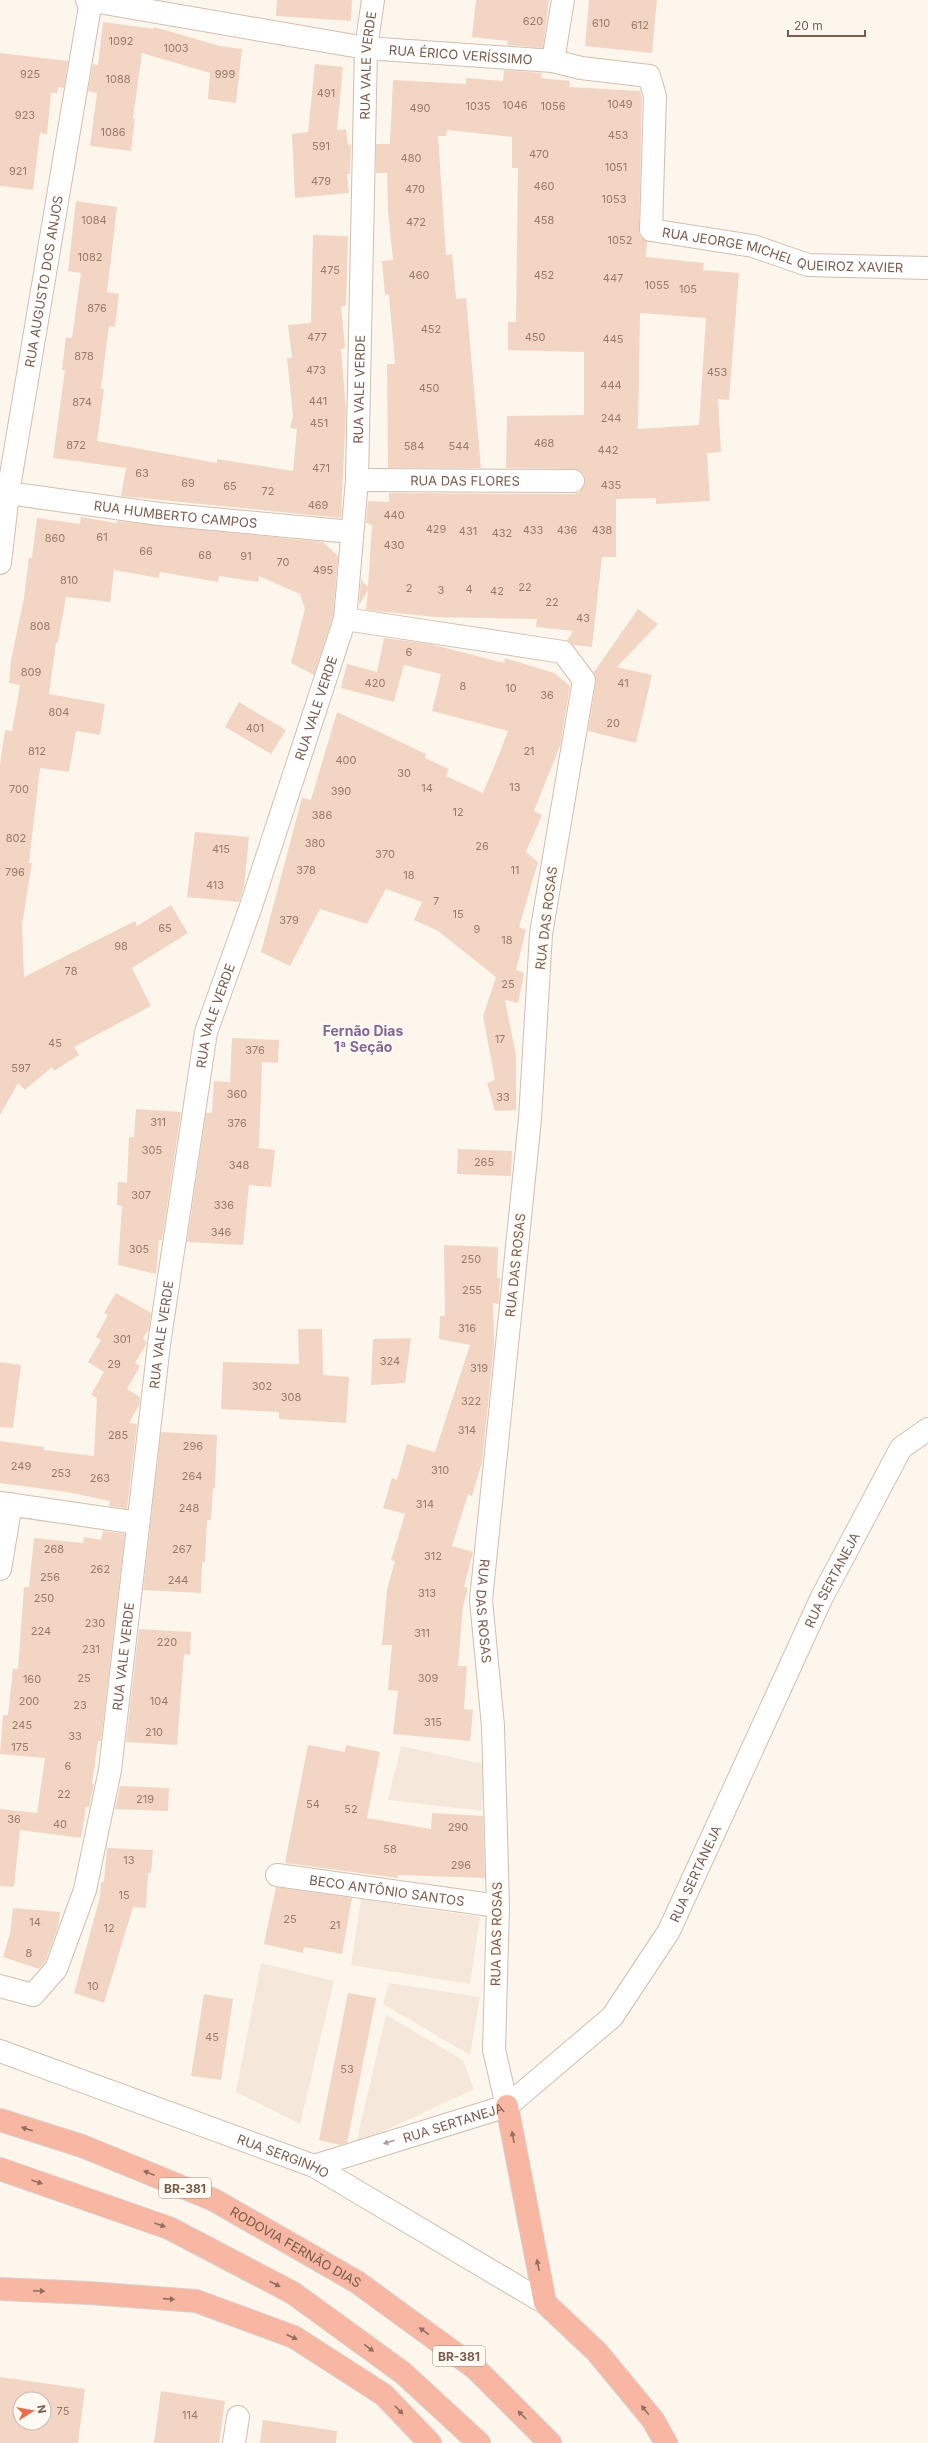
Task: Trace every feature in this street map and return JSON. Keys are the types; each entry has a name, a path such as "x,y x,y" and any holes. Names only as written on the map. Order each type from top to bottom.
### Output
{"highway":[{"path":"507,2106 545,2303 597,2352 653,2420 666,2443"},
{"name":"RODOVIA FERNÃO DIAS","path":"0,2120 82,2146 214,2200 357,2282 475,2368 550,2443"},
{"path":"0,2169 169,2228 293,2293 403,2373 479,2443"},
{"path":"0,2289 89,2293 196,2301 294,2337 384,2395 430,2443"}],"street":[{"name":"RUA ÉRICO VERÍSSIMO","path":"90,0 366,48 553,61 581,68 649,76 655,96"},
{"name":"RUA AUGUSTO DOS ANJOS","path":"0,563 4,493 90,0"},
{"name":"RUA VALE VERDE","path":"0,1986 32,1995 56,1969 85,1890 110,1770 159,1344 206,1032 250,909 345,619 357,480 366,48 373,0"},
{"path":"553,61 563,0"},
{"name":"RUA JEORGE MICHEL QUEIROZ XAVIER","path":"655,96 651,230 753,246 808,264 928,268"},
{"name":"RUA DAS FLORES","path":"357,480 573,481"},
{"name":"RUA HUMBERTO CAMPOS","path":"4,493 159,514 352,532"},
{"name":"RUA DAS ROSAS","path":"345,619 563,652 584,680 541,934 530,1119 481,1600 493,1726 498,1906 494,2050 507,2106"},
{"name":"RUA SERTANEJA","path":"314,2166 507,2106 612,2018 669,1931 821,1599 901,1448 928,1429"},
{"path":"0,1569 6,1503 138,1523"},
{"name":"BECO ANTÔNIO SANTOS","path":"277,1875 498,1906"},
{"name":"RUA SERGINHO","path":"0,2051 314,2166 545,2303"},
{"path":"234,2443 238,2417"}],"shaded area":[{"path":"401,1746 483,1764 482,1811 388,1800"},
{"path":"361,1899 480,1917 470,1984 351,1965"},
{"path":"261,1963 334,1981 300,2124 236,2092"},
{"path":"389,1983 480,1997 470,2055 383,2004"},
{"path":"386,2015 463,2060 474,2089 356,2144"}],"building":[{"path":"277,0 352,0 351,21 276,16"},
{"path":"476,0 549,0 543,48 507,45 508,41 472,37"},
{"path":"589,0 657,0 652,53 585,46"},
{"path":"103,22 154,29 154,27 220,46 242,49 236,103 208,99 210,73 142,53 133,118 135,119 131,151 90,146 97,93 88,91 93,64 98,65"},
{"path":"0,53 68,61 64,88 58,87 57,93 51,93 47,134 40,133 33,190 0,186"},
{"path":"315,64 343,67 337,130 346,129 348,145 351,145 350,174 347,174 349,193 295,198 292,134 308,132"},
{"path":"504,70 542,73 541,78 570,81 569,87 640,91 642,98 639,230 640,236 647,241 646,257 704,263 703,270 739,273 729,400 718,399 721,452 707,453 710,501 656,504 656,498 616,499 616,557 602,557 592,647 573,645 567,641 573,631 536,627 537,619 436,617 366,610 368,590 359,605 361,580 368,587 372,525 366,523 368,501 389,502 389,493 573,494 580,492 585,481 584,474 573,469 506,468 507,416 584,415 584,352 508,350 508,322 516,322 518,168 512,168 512,137 447,130 446,136 438,136 446,255 452,254 456,299 466,298 481,468 388,468 387,364 395,364 389,295 385,295 382,261 393,260 388,211 387,173 376,173 376,144 390,144 393,80 466,84 466,78 503,81","holes":["640,313 706,318 699,425 638,429"]},
{"path":"76,201 117,207 107,292 119,294 115,327 109,326 101,388 104,389 97,441 217,463 217,459 293,471 297,429 290,428 293,416 287,358 292,358 288,325 311,323 313,235 348,236 346,306 341,306 345,348 341,349 346,411 341,518 121,496 126,468 53,458 65,370 62,370 66,337 72,338 81,273 68,271"},
{"path":"81,517 117,523 117,521 323,542 338,556 333,616 314,675 291,663 305,609 300,594 259,576 258,582 219,576 218,582 160,572 159,578 114,570 110,602 66,597 58,642 56,643 49,694 105,704 100,735 76,731 69,772 40,768 29,863 32,863 22,925 24,977 135,921 137,926 171,905 188,933 132,968 151,1006 74,1047 79,1055 54,1071 52,1067 25,1090 18,1083 0,1115 0,764 5,730 12,731 20,685 9,683 11,660 24,598 29,558 32,558 37,518 80,524"},
{"path":"638,609 658,624 617,667 652,675 636,743 588,731 596,682 594,672"},
{"path":"384,638 430,644 504,663 505,658 554,673 570,686 560,746 534,811 542,815 526,852 538,862 519,927 526,930 516,970 524,973 518,1003 505,1000 516,1055 516,1110 495,1111 487,1083 495,1080 483,1016 496,977 438,931 414,920 422,902 386,889 367,924 320,909 290,966 261,952 302,798 311,800 337,712 426,754 425,758 449,769 446,776 483,793 500,752 508,731 432,711 441,674 404,665 394,702 341,688 347,664 377,672"},
{"path":"239,702 286,730 271,754 225,727"},
{"path":"195,832 249,837 244,887 239,902 187,897"},
{"path":"232,1038 279,1040 278,1063 262,1062 259,1148 275,1150 271,1187 249,1185 243,1245 187,1242 206,1113 212,1113 214,1081 230,1082"},
{"path":"136,1109 181,1112 162,1240 159,1240 156,1274 118,1265 122,1206 117,1205 118,1182 127,1183 129,1137 134,1137"},
{"path":"458,1149 512,1151 511,1176 457,1174"},
{"path":"444,1245 498,1247 497,1278 500,1278 499,1304 493,1303 494,1345 482,1462 472,1496 468,1494 452,1546 473,1552 464,1587 468,1588 463,1606 458,1666 467,1666 464,1709 473,1710 470,1741 393,1734 398,1691 388,1690 392,1645 382,1645 387,1590 395,1561 391,1560 405,1514 383,1508 392,1478 397,1480 407,1444 435,1452 470,1345 439,1339 440,1316 445,1316"},
{"path":"116,1293 151,1313 149,1329 143,1338 147,1343 135,1363 140,1366 127,1389 140,1397 139,1405 129,1423 137,1424 127,1509 109,1506 110,1501 67,1492 0,1483 0,1441 44,1447 44,1450 94,1456 97,1398 91,1395 104,1372 88,1362 101,1340 96,1337 108,1315 104,1313"},
{"path":"298,1329 322,1329 323,1375 349,1377 346,1423 279,1419 279,1412 221,1409 223,1362 299,1364"},
{"path":"411,1338 405,1383 371,1385 373,1339"},
{"path":"0,1362 21,1365 13,1428 0,1427"},
{"path":"161,1432 217,1435 215,1488 213,1488 211,1520 207,1520 205,1562 202,1562 201,1593 143,1590"},
{"path":"103,1531 125,1534 101,1741 98,1741 92,1784 94,1784 89,1807 86,1807 81,1838 20,1830 14,1887 0,1886 0,1809 37,1813 45,1758 0,1754 3,1715 8,1715 13,1669 18,1669 24,1587 29,1587 34,1538 83,1543 84,1537 101,1540"},
{"path":"139,1629 191,1632 190,1655 184,1654 177,1745 126,1742"},
{"path":"308,1745 345,1752 346,1745 380,1752 367,1818 431,1829 432,1813 483,1816 485,1878 398,1875 398,1878 285,1863"},
{"path":"120,1786 169,1788 168,1811 115,1809"},
{"path":"107,1848 153,1850 151,1873 148,1873 146,1908 133,1907 104,2003 74,1993 100,1897 101,1882 104,1882"},
{"path":"276,1887 352,1898 342,1954 304,1947 303,1953 264,1944"},
{"path":"13,1908 60,1912 58,1927 45,1962 39,1969 3,1957 10,1934"},
{"path":"348,1993 376,1998 347,2143 340,2145 319,2140"},
{"path":"204,1994 233,1999 221,2080 191,2076"},
{"path":"0,2377 85,2389 78,2443 0,2443"},
{"path":"161,2391 225,2401 219,2443 154,2443"},
{"path":"263,2420 337,2431 336,2443 260,2443"}],"district":[{"name":"Fernão Dias 1ª Seção","path":"363,1038"}]}
